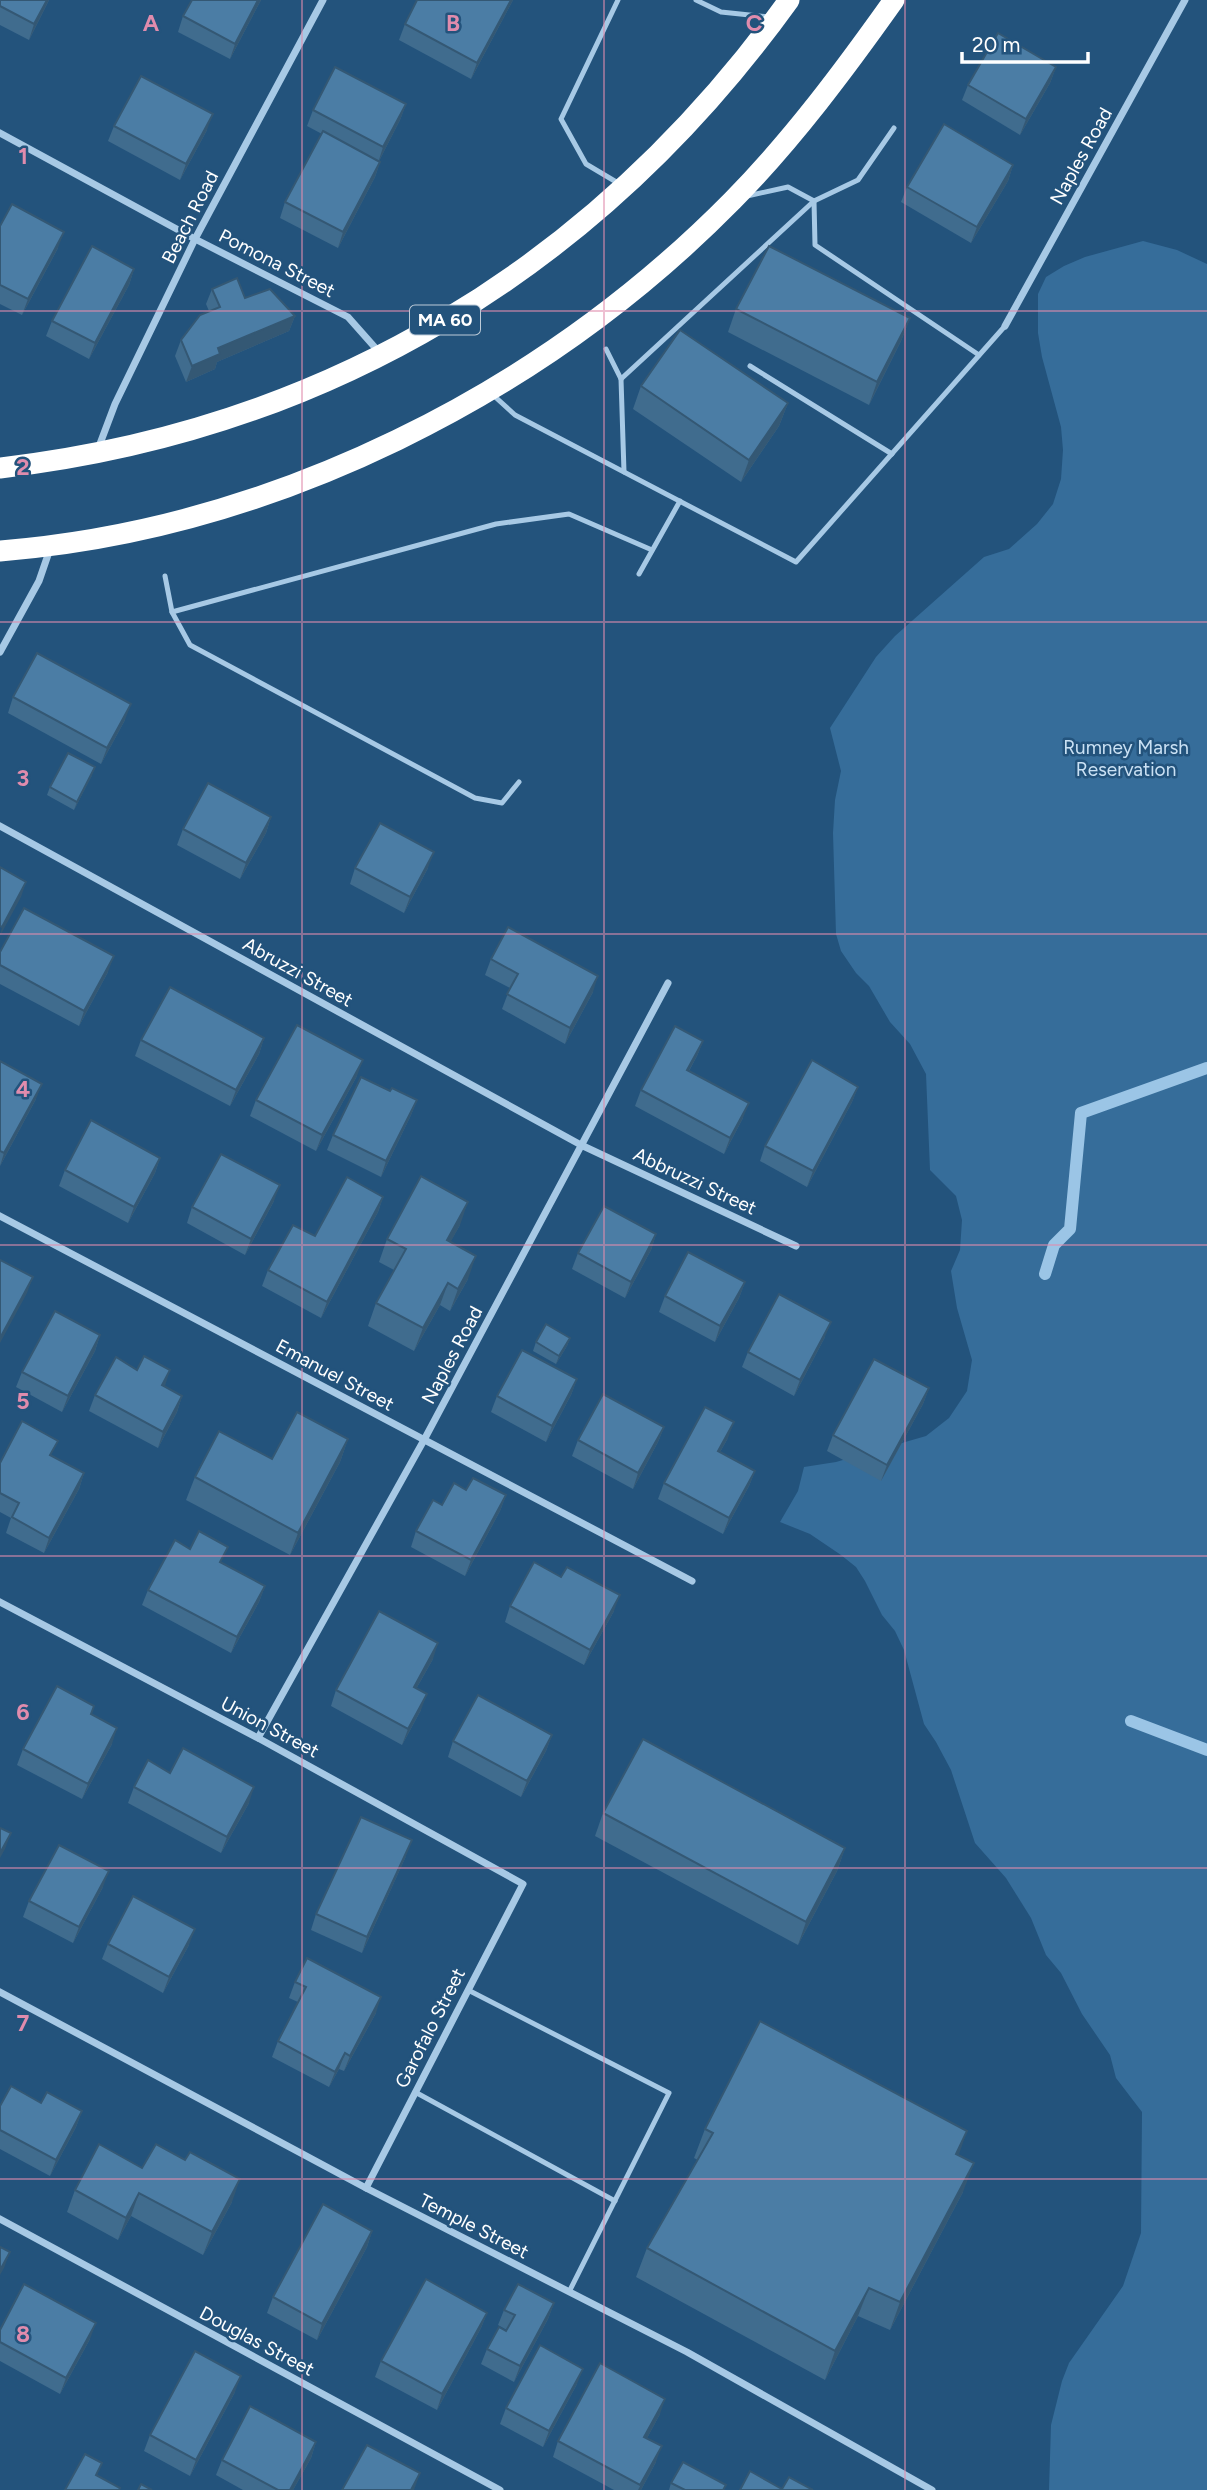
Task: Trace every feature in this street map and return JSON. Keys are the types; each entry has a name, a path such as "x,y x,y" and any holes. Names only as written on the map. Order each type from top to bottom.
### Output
{"highway":[{"name":"MA 60","path":"0,468 96,453 172,436 242,414 310,389 445,321 506,282 569,235 625,187 705,106 789,0"},
{"path":"0,551 51,545 163,523 279,489 389,444 534,363 611,309 677,254 734,199 785,143 894,0"}],"street":[{"name":"Beach Road","path":"96,453 115,404 195,239 323,0"},
{"name":"Naples Road","path":"1005,326 1185,0"},
{"name":"Pomona Street","path":"0,133 195,239 348,317 381,355"},
{"path":"0,652 39,581 51,545"},
{"name":"Abruzzi Street","path":"0,826 581,1145"},
{"name":"Naples Road","path":"258,1738 424,1440 668,983"},
{"name":"Abbruzzi Street","path":"581,1145 796,1246"},
{"name":"Emanuel Street","path":"0,1216 692,1581"},
{"name":"Union Street","path":"0,1602 258,1738 523,1884"},
{"name":"Garofalo Street","path":"366,2188 523,1884"},
{"name":"Temple Street","path":"0,1993 366,2188 687,2352 932,2490"},
{"name":"Douglas Street","path":"0,2219 500,2490"}],"lane":[{"path":"618,0 561,119 586,164 625,187"},
{"path":"696,0 721,12 776,18"},
{"path":"621,379 814,201 858,180 894,128"},
{"path":"734,199 788,187 814,201"},
{"path":"814,201 814,245 979,355"},
{"path":"489,390 516,415 796,562 1005,326"},
{"path":"606,349 621,379 624,472"},
{"path":"750,366 892,454"},
{"path":"639,574 680,501"},
{"path":"172,612 496,524 569,514 653,550"},
{"path":"166,576 172,612 190,645 475,798 502,803 519,782"},
{"path":"468,1990 669,2093 569,2292"},
{"path":"415,2092 615,2201"}],"green space":[{"name":"Rumney Marsh Reservation","path":"1143,241 1177,250 1207,264 1207,2490 1049,2490 1051,2425 1062,2381 1069,2363 1123,2286 1141,2233 1142,2112 1116,2078 1110,2055 1082,2014 1061,1973 1046,1955 1031,1918 1006,1878 975,1843 951,1770 924,1724 904,1650 865,1581 856,1567 841,1555 810,1534 780,1522 798,1491 804,1467 836,1462 926,1436 949,1418 967,1391 972,1360 957,1308 951,1271 960,1250 962,1220 956,1196 930,1170 926,1074 910,1044 890,1022 869,986 841,951 836,934 833,833 835,800 841,771 830,728 876,657 895,636 984,557 1009,549 1037,524 1053,504 1061,479 1063,450 1061,427 1038,333 1038,294 1046,277 1064,266 1085,257"}],"building":[{"path":"0,0 47,0 34,24 0,6"},
{"path":"192,0 258,0 235,44 183,16"},
{"path":"417,0 511,0 477,63 405,24"},
{"path":"998,33 1056,67 1026,119 968,85"},
{"path":"335,67 406,104 383,147 313,110"},
{"path":"141,76 213,114 186,164 114,126"},
{"path":"944,124 1013,165 977,227 907,187"},
{"path":"323,131 380,162 343,232 285,202"},
{"path":"12,204 64,232 28,299 0,285 0,226"},
{"path":"92,246 134,269 95,343 52,321"},
{"path":"769,246 910,318 877,382 736,309"},
{"path":"237,278 245,298 270,289 295,316 218,348 220,354 192,366 181,340 200,315 220,307 212,289"},
{"path":"680,330 788,403 749,460 641,386"},
{"path":"37,653 131,704 107,748 13,697"},
{"path":"68,753 95,767 77,802 50,787"},
{"path":"208,783 271,817 246,863 183,829"},
{"path":"380,823 434,852 410,897 355,868"},
{"path":"0,867 26,882 2,927 0,926"},
{"path":"24,908 114,956 84,1011 0,965 0,952"},
{"path":"508,927 598,976 570,1028 507,994 518,974 491,959"},
{"path":"170,987 264,1038 236,1090 141,1040"},
{"path":"297,1025 363,1060 322,1135 256,1100"},
{"path":"675,1026 703,1041 687,1070 749,1103 730,1138 641,1090"},
{"path":"812,1060 858,1087 813,1171 765,1146"},
{"path":"0,1061 42,1084 4,1153 0,1151"},
{"path":"361,1077 417,1100 386,1161 333,1135"},
{"path":"91,1120 160,1158 134,1207 65,1170"},
{"path":"221,1154 280,1185 251,1239 192,1207"},
{"path":"421,1176 468,1202 447,1240 476,1256 458,1289 448,1283 423,1328 376,1303 406,1249 387,1239"},
{"path":"347,1177 383,1197 327,1302 268,1270 293,1225 315,1236"},
{"path":"604,1206 656,1234 631,1282 578,1253"},
{"path":"688,1252 745,1282 720,1326 665,1296"},
{"path":"0,1260 33,1277 0,1338"},
{"path":"779,1294 831,1322 800,1380 748,1352"},
{"path":"55,1311 100,1335 68,1396 22,1372"},
{"path":"546,1324 570,1338 559,1356 536,1342"},
{"path":"522,1350 577,1379 552,1426 497,1396"},
{"path":"144,1356 170,1370 162,1385 182,1396 163,1432 95,1395 116,1357 137,1370"},
{"path":"874,1359 929,1388 887,1465 833,1435"},
{"path":"603,1394 664,1427 638,1473 578,1440"},
{"path":"705,1407 734,1422 718,1451 755,1471 729,1518 664,1483"},
{"path":"297,1412 348,1439 298,1533 195,1477 219,1431 272,1459"},
{"path":"22,1421 58,1441 50,1455 84,1473 49,1538 12,1517 19,1503 0,1493 0,1463"},
{"path":"473,1478 506,1495 471,1560 416,1531 433,1500 442,1505 454,1483 466,1490"},
{"path":"199,1531 228,1547 220,1562 265,1586 237,1637 148,1590 175,1540 190,1549"},
{"path":"534,1562 561,1577 567,1567 620,1595 590,1650 510,1606"},
{"path":"379,1611 438,1643 414,1687 427,1694 408,1729 336,1690"},
{"path":"57,1686 94,1706 91,1714 117,1728 88,1784 23,1749"},
{"path":"478,1695 552,1735 527,1781 453,1741"},
{"path":"643,1739 845,1848 806,1922 603,1813"},
{"path":"183,1748 254,1787 227,1837 134,1787 148,1760 170,1773"},
{"path":"361,1817 412,1840 367,1937 316,1914"},
{"path":"0,1828 11,1833 0,1853"},
{"path":"59,1845 109,1871 79,1927 29,1901"},
{"path":"133,1896 195,1929 169,1977 108,1944"},
{"path":"307,1958 381,1997 350,2056 345,2053 335,2072 278,2041 306,1987 295,1982"},
{"path":"760,2021 967,2131 956,2154 974,2163 900,2302 869,2288 835,2351 647,2248 713,2133 705,2129"},
{"path":"11,2086 41,2103 47,2092 82,2111 56,2160 0,2130 0,2106"},
{"path":"99,2144 142,2168 156,2144 185,2160 190,2152 240,2179 212,2232 139,2193 126,2218 75,2190"},
{"path":"323,2204 372,2231 322,2324 273,2297"},
{"path":"0,2247 10,2252 0,2270"},
{"path":"426,2279 487,2313 442,2394 381,2361"},
{"path":"24,2284 96,2323 66,2378 0,2342 0,2330"},
{"path":"518,2284 554,2303 520,2366 487,2349 499,2327 506,2331 515,2315 504,2310"},
{"path":"540,2345 583,2369 549,2431 506,2408"},
{"path":"195,2351 241,2376 196,2460 150,2435"},
{"path":"600,2363 665,2399 644,2437 662,2446 640,2485 558,2441"},
{"path":"250,2406 316,2442 290,2490 278,2490 222,2460"},
{"path":"367,2445 420,2473 411,2490 342,2490"},
{"path":"85,2454 102,2463 96,2475 120,2488 119,2490 65,2490"},
{"path":"683,2462 726,2485 723,2490 685,2490 671,2483"},
{"path":"750,2471 782,2489 789,2477 813,2490 740,2490"},
{"path":"141,2484 152,2490 138,2490"}],"waterway":[{"path":"1045,1274 1054,1245 1070,1229 1081,1113 1207,1068"},
{"path":"1131,1721 1207,1750"}]}
